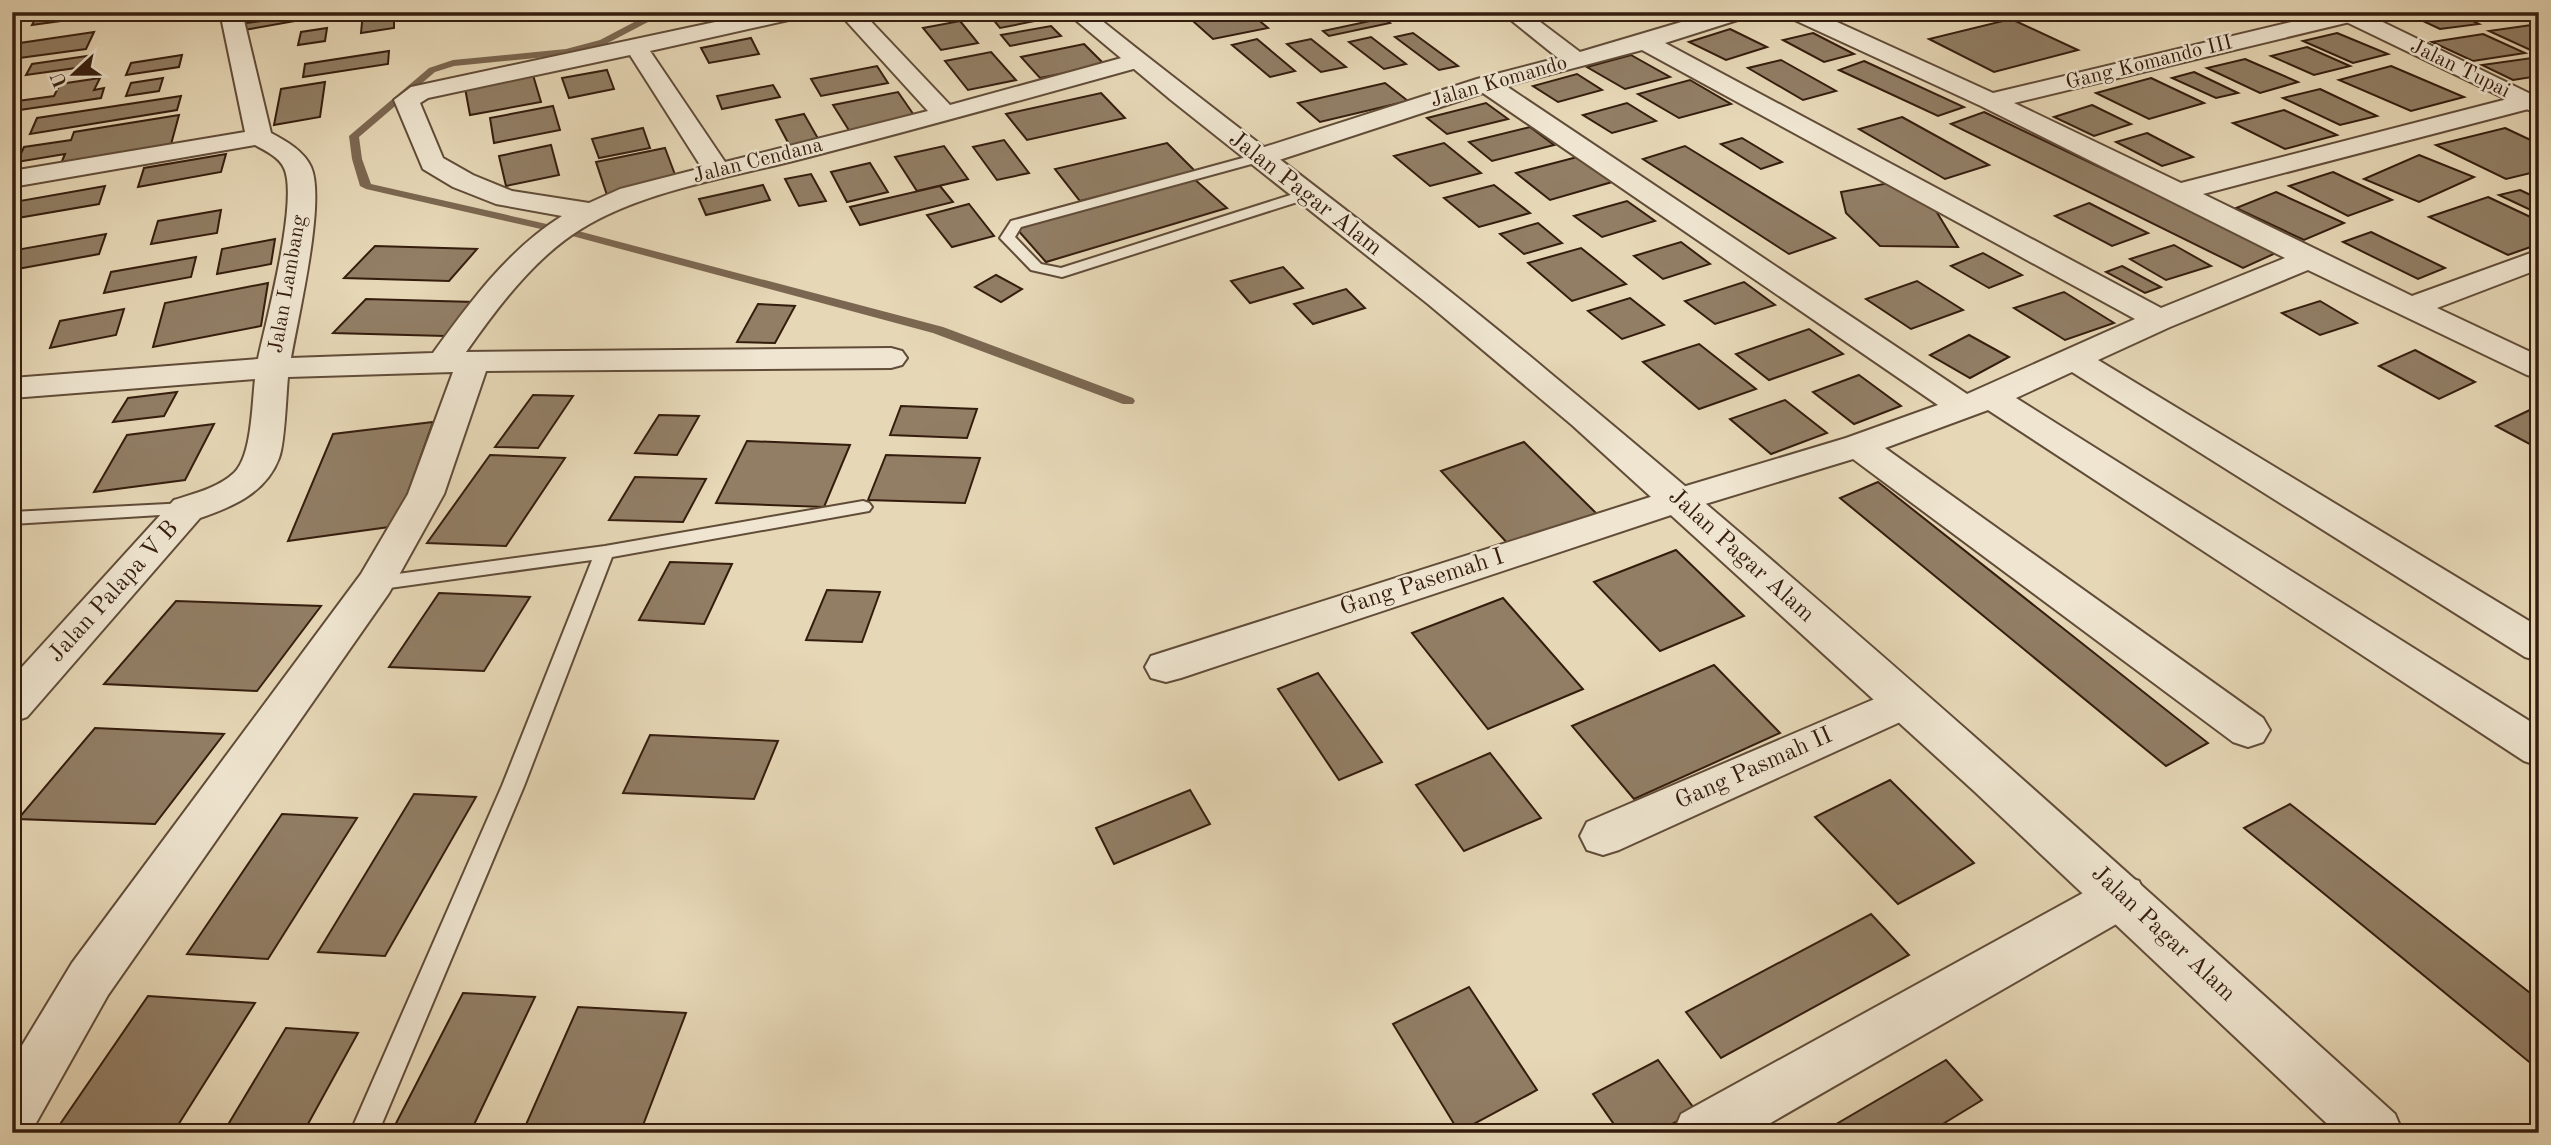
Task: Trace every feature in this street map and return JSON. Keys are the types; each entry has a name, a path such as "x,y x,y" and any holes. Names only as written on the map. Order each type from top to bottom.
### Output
{"street":[{"path":"12,179 259,137 231,12"},
{"path":"580,218 506,198 463,181 432,163 406,100 420,92 794,12"},
{"path":"849,12 945,114"},
{"name":"Jalan Pagar Alam","path":"1077,12 1193,107 1261,157 1305,195 1489,339 1679,500 2122,896 2376,1133"},
{"path":"1512,12 1576,60"},
{"name":"Jalan Komando","path":"1261,157 1486,84 1645,41 1739,12"},
{"path":"1796,12 1990,101 2309,259 2539,368"},
{"name":"Jalan Tupai","path":"2354,13 2529,98"},
{"name":"Gang Komando III","path":"1990,101 2354,13"},
{"path":"1821,22 1859,15"},
{"path":"1645,41 2159,320"},
{"path":"636,47 717,171"},
{"name":"Jalan Cendana","path":"12,1113 90,979 375,583 426,495 457,363 493,292 536,252 580,218 630,195 945,114 1136,61"},
{"path":"1486,84 1977,402 2539,749"},
{"path":"2178,192 2529,98"},
{"name":"Jalan Lambang","path":"187,509 215,500 246,482 262,458 272,368 303,202 298,168 283,150 259,137"},
{"name":"Gang Pasemah I","path":"1166,667 1679,500 1858,446 1977,402 2159,320 2309,259"},
{"path":"2413,306 2539,259"},
{"path":"12,388 125,375 272,368 891,358"},
{"path":"2075,360 2539,646"},
{"path":"1858,446 2248,730"},
{"name":"Jalan Palapa V B","path":"12,706 187,509"},
{"name":"Gang Pasmah II","path":"1603,836 1905,702"},
{"path":"1700,1133 2122,896"}],"lane":[{"path":"1261,157 1016,224 1007,238 1036,267 1062,272 1305,195"},
{"path":"375,583 605,552 863,507"},
{"path":"12,518 187,509"},
{"path":"364,1133 513,786 605,552"}],"building":[{"path":"39,12 98,12 97,16 32,25"},
{"path":"270,12 318,12 318,17 244,30 246,23 268,20"},
{"path":"363,12 394,12 394,28 361,33"},
{"path":"987,12 1032,12 1040,20 1000,28"},
{"path":"1249,12 1268,28 1213,39 1184,13"},
{"path":"2050,12 2101,12 2067,20"},
{"path":"2222,12 2280,12 2240,21"},
{"path":"2455,12 2479,24 2440,29 2408,14"},
{"path":"1384,18 1390,23 1329,36 1323,31"},
{"path":"2011,19 2078,50 1994,72 1929,39"},
{"path":"960,21 978,43 941,50 923,28"},
{"path":"2539,24 2537,53 2489,31"},
{"path":"1051,26 1061,36 1010,46 1001,35"},
{"path":"327,28 325,41 298,45 301,32"},
{"path":"1730,29 1767,47 1726,60 1689,42"},
{"path":"94,32 86,49 12,59 20,43"},
{"path":"1413,33 1458,66 1439,70 1395,37"},
{"path":"1813,33 1854,54 1824,62 1783,40"},
{"path":"2337,33 2388,54 2353,63 2303,41"},
{"path":"2483,34 2525,53 2473,61 2432,42"},
{"path":"1371,37 1406,64 1384,69 1349,42"},
{"path":"751,38 759,54 709,63 701,48"},
{"path":"1257,39 1295,71 1270,77 1232,45"},
{"path":"1311,39 1346,67 1321,72 1287,44"},
{"path":"1084,44 1105,65 1040,78 1021,57"},
{"path":"2307,47 2350,66 2314,75 2271,56"},
{"path":"389,51 388,64 303,77 305,64"},
{"path":"991,52 1016,80 968,90 945,61"},
{"path":"94,55 90,66 26,75 32,64"},
{"path":"182,55 179,67 126,75 131,63"},
{"path":"1631,55 1670,77 1625,89 1587,67"},
{"path":"2532,58 2539,61 2539,76 2513,80 2482,65"},
{"path":"2245,59 2298,82 2260,93 2207,68"},
{"path":"1781,60 1836,91 1803,100 1748,68"},
{"path":"1864,61 1964,107 1938,116 1839,70"},
{"path":"877,66 888,83 821,96 811,79"},
{"path":"2391,66 2464,97 2411,111 2339,80"},
{"path":"607,70 614,89 569,98 562,78"},
{"path":"2194,72 2238,93 2216,98 2172,78"},
{"path":"1577,74 1602,90 1558,102 1533,86"},
{"path":"533,75 541,102 470,115 465,88"},
{"path":"100,78 94,90 104,88 101,98 13,111 18,101 54,96 60,84"},
{"path":"163,78 159,91 126,96 131,83"},
{"path":"2151,78 2204,103 2149,119 2096,93"},
{"path":"1690,80 1731,104 1679,118 1638,94"},
{"path":"325,82 320,117 274,125 281,89"},
{"path":"1385,83 1408,101 1320,122 1298,103"},
{"path":"773,85 780,97 722,109 717,96"},
{"path":"2320,89 2377,116 2340,125 2283,98"},
{"path":"898,92 916,118 850,132 833,105"},
{"path":"1101,93 1125,118 1027,140 1006,114"},
{"path":"181,96 177,110 30,134 37,118"},
{"path":"1486,103 1508,119 1447,134 1427,118"},
{"path":"1627,103 1656,121 1612,133 1583,115"},
{"path":"2092,105 2131,124 2094,136 2054,117"},
{"path":"553,106 560,130 494,143 490,118"},
{"path":"2284,110 2337,135 2285,149 2233,123"},
{"path":"1984,112 2278,252 2243,268 1951,124"},
{"path":"804,114 820,142 791,148 776,120"},
{"path":"179,115 170,148 60,166 65,154 17,162 24,147 71,140 74,132"},
{"path":"1902,117 1989,165 1945,179 1859,129"},
{"path":"1530,127 1554,145 1492,161 1469,142"},
{"path":"643,128 650,148 599,158 592,139"},
{"path":"2505,128 2539,144 2539,171 2506,179 2436,145"},
{"path":"2147,133 2193,157 2162,166 2116,142"},
{"path":"1742,138 1782,162 1761,169 1721,144"},
{"path":"1004,140 1029,173 997,180 973,147"},
{"path":"1167,143 1196,172 1080,201 1055,169"},
{"path":"1444,143 1481,173 1430,186 1394,156"},
{"path":"551,145 559,175 506,186 499,156"},
{"path":"944,146 968,179 917,191 895,157"},
{"path":"1685,146 1835,238 1789,254 1643,159"},
{"path":"665,148 677,180 607,195 596,162"},
{"path":"226,154 221,172 138,187 144,168"},
{"path":"2419,155 2474,177 2419,202 2364,179"},
{"path":"1577,157 1612,182 1550,200 1516,173"},
{"path":"870,163 888,192 847,202 831,172"},
{"path":"2333,172 2392,200 2348,216 2289,186"},
{"path":"811,174 826,201 799,206 785,179"},
{"path":"1193,178 1227,208 1046,262 1016,228"},
{"path":"1889,183 1933,206 1958,247 1880,246 1846,213 1841,192"},
{"path":"763,185 770,200 706,215 699,199"},
{"path":"1494,185 1530,213 1479,227 1444,198"},
{"path":"105,186 99,204 12,219 14,202"},
{"path":"940,186 953,202 860,225 850,207"},
{"path":"2520,190 2539,199 2539,214 2499,195"},
{"path":"2276,192 2344,223 2304,240 2236,208"},
{"path":"2488,197 2539,221 2539,244 2508,255 2429,217"},
{"path":"1627,201 1655,221 1602,237 1574,216"},
{"path":"2089,203 2148,233 2112,246 2055,216"},
{"path":"969,204 994,236 952,247 927,215"},
{"path":"221,210 217,233 151,244 158,221"},
{"path":"1538,223 1562,243 1524,254 1500,234"},
{"path":"2371,232 2445,268 2418,279 2343,242"},
{"path":"106,234 99,254 12,270 16,250"},
{"path":"275,239 271,264 217,274 222,249"},
{"path":"1681,242 1710,264 1663,279 1634,256"},
{"path":"2174,245 2211,266 2166,280 2130,259"},
{"path":"375,246 477,249 449,281 344,278"},
{"path":"1581,248 1626,284 1572,301 1528,263"},
{"path":"1983,253 2022,275 1989,288 1951,266"},
{"path":"196,257 191,277 104,293 111,272"},
{"path":"2122,266 2161,287 2145,293 2106,272"},
{"path":"1283,267 1303,288 1250,303 1231,281"},
{"path":"996,275 1022,289 1001,302 975,287"},
{"path":"1917,281 1963,310 1911,329 1866,299"},
{"path":"1744,282 1775,305 1715,324 1685,301"},
{"path":"268,283 261,326 153,347 165,303"},
{"path":"1346,289 1365,308 1313,324 1294,304"},
{"path":"2064,292 2114,323 2065,340 2014,308"},
{"path":"1630,298 1664,325 1622,339 1588,311"},
{"path":"366,299 474,302 445,336 333,333"},
{"path":"2320,301 2357,323 2320,335 2282,313"},
{"path":"758,304 795,306 775,343 737,342"},
{"path":"124,309 116,335 50,348 60,321"},
{"path":"1809,329 1843,354 1769,380 1736,354"},
{"path":"1969,335 2009,357 1970,378 1930,355"},
{"path":"1699,344 1756,389 1699,409 1643,362"},
{"path":"2415,350 2475,382 2439,399 2379,366"},
{"path":"1859,375 1901,406 1854,424 1813,392"},
{"path":"177,392 164,416 113,422 128,398"},
{"path":"533,395 573,396 538,448 495,447"},
{"path":"1785,400 1827,433 1771,454 1730,419"},
{"path":"901,406 977,409 967,438 890,435"},
{"path":"2532,409 2539,413 2539,449 2496,426"},
{"path":"659,415 699,416 677,455 635,453"},
{"path":"433,422 396,526 288,541 333,434"},
{"path":"214,424 185,480 94,492 127,435"},
{"path":"747,441 850,445 824,507 716,503"},
{"path":"1524,442 1597,514 1510,546 1441,471"},
{"path":"490,455 565,458 506,546 427,543"},
{"path":"886,455 980,458 965,503 868,500"},
{"path":"635,477 706,479 683,522 609,520"},
{"path":"1878,482 2208,743 2166,766 1840,498"},
{"path":"1676,550 1744,616 1660,651 1594,582"},
{"path":"670,562 732,564 704,624 639,620"},
{"path":"827,590 880,592 862,642 806,640"},
{"path":"439,593 530,597 484,671 389,667"},
{"path":"1503,598 1583,689 1488,729 1412,633"},
{"path":"176,601 321,606 257,691 104,684"},
{"path":"1714,665 1780,733 1634,799 1572,726"},
{"path":"1318,673 1382,762 1339,780 1278,689"},
{"path":"95,728 224,734 155,824 18,819"},
{"path":"650,735 778,741 754,799 623,793"},
{"path":"1490,753 1541,818 1464,851 1416,785"},
{"path":"1890,780 1974,863 1898,904 1815,817"},
{"path":"1190,790 1210,824 1114,864 1096,828"},
{"path":"414,794 476,797 385,956 318,952"},
{"path":"2290,804 2539,1000 2539,1070 2244,828"},
{"path":"282,814 357,818 268,959 187,954"},
{"path":"1871,914 1909,955 1721,1058 1686,1012"},
{"path":"1469,987 1537,1090 1459,1132 1393,1024"},
{"path":"463,993 535,997 470,1133 391,1133"},
{"path":"148,996 255,1003 173,1133 54,1133"},
{"path":"578,1007 686,1013 640,1133 524,1129"},
{"path":"286,1028 358,1033 303,1133 223,1133"},
{"path":"1658,1060 1696,1111 1656,1133 1620,1133 1593,1094"},
{"path":"1946,1060 1982,1100 1928,1133 1821,1133"}],"waterway":[{"path":"645,12 645,20 603,42 567,52 453,63 432,70 354,136 357,159 366,186 578,234 938,330 1128,401"}]}
